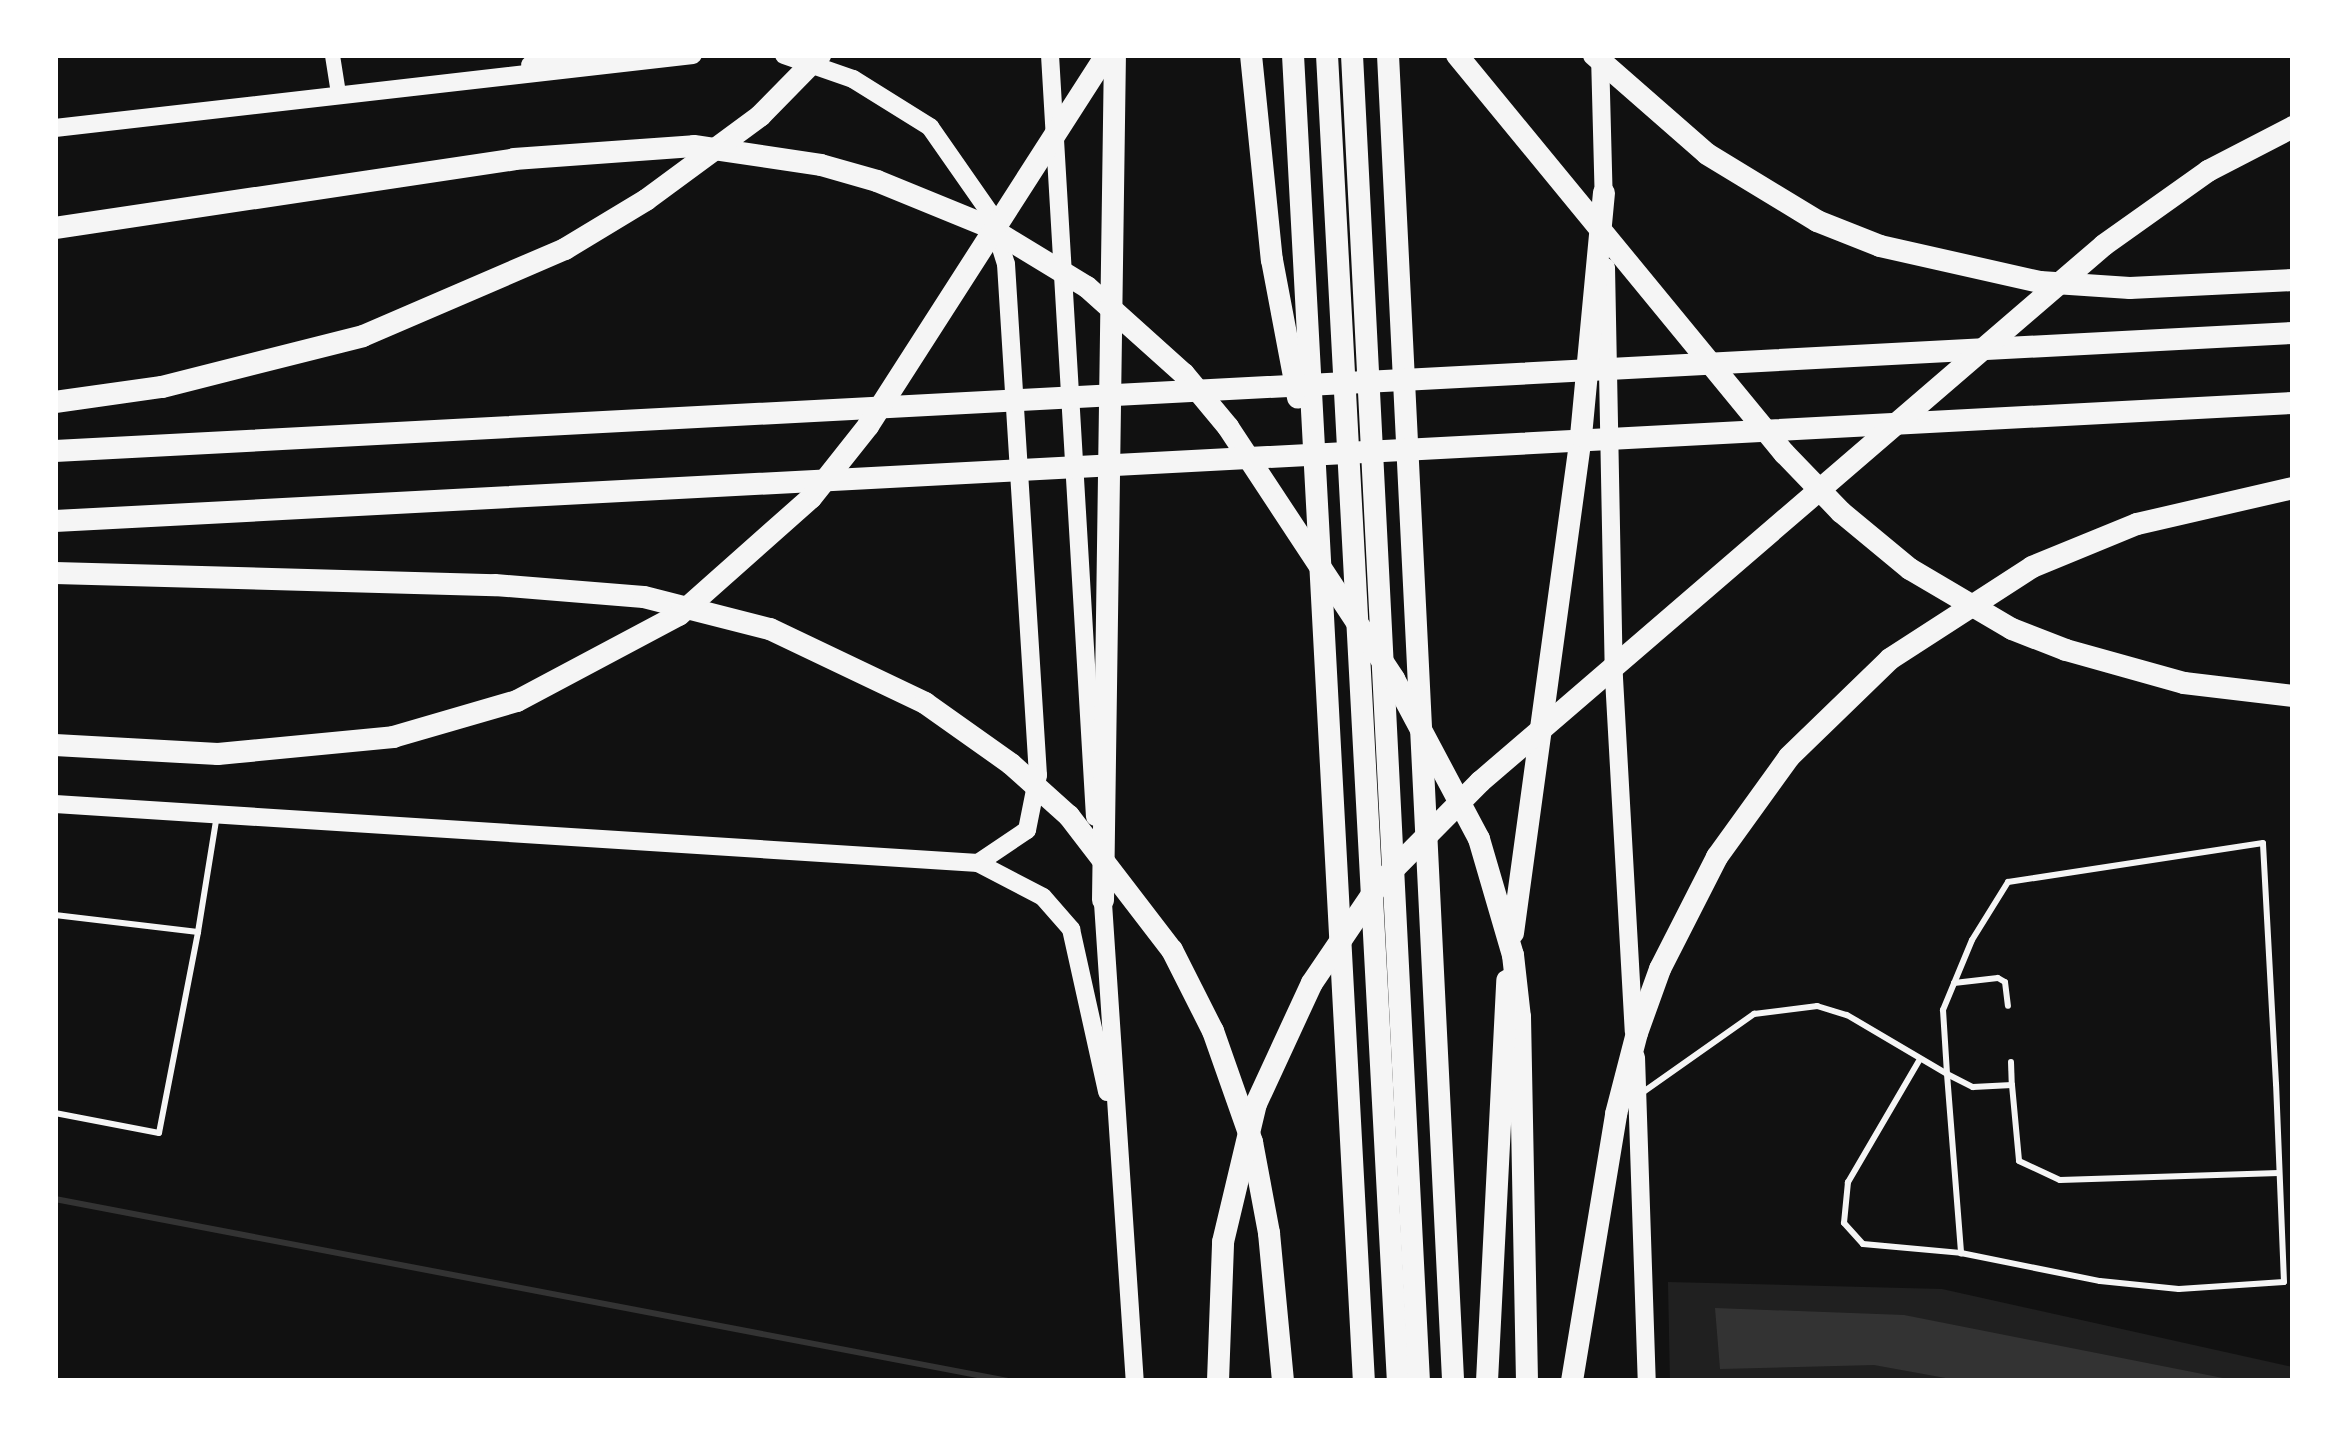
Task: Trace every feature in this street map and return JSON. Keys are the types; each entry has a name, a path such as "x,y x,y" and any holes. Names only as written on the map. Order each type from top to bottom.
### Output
{"highway":[{"path":"55,402 197,379 363,336 565,250 646,200 760,116 820,55"},
{"path":"55,745 234,754 394,738 517,701 665,624 741,566 811,498 868,426 1106,55"},
{"path":"1103,900 1114,55"},
{"path":"1251,55 1272,260 1315,492"},
{"path":"1293,55 1364,1381"},
{"path":"1327,55 1398,1381"},
{"path":"1352,55 1418,1381"},
{"path":"1388,55 1453,1381"},
{"path":"1457,55 1784,453 1841,512 1910,569 2012,628 2066,650 2184,683 2293,696"},
{"path":"1597,55 1707,154 1817,221 1880,246 2040,282 2130,288 2293,280"},
{"path":"1218,1381 1224,1242 1256,1104 1312,983 1379,884 1480,782 2104,244 2168,196 2293,126"},
{"path":"55,228 514,159 694,146 821,164 877,181 985,225 1087,287 1184,374 1228,427 1403,694 1479,839 1513,955 1520,1017 1526,1381"},
{"path":"1487,1381 1503,1012 1581,436 1604,193"},
{"path":"55,451 2293,333"},
{"path":"55,521 2293,402"},
{"path":"1572,1381 1616,1114 1637,1033 1660,970 1717,856 1789,757 1890,659 2032,567 2137,524 2293,488"},
{"path":"55,573 542,587 705,610 865,669 982,742 1068,816 1129,887 1172,950 1214,1031 1262,1188 1283,1381"}],"main road":[{"path":"462,80 579,55"},
{"path":"55,128 462,80 618,68 693,55"},
{"path":"784,55 896,102 930,127 976,188 1006,264 1012,301 1038,775 1028,830 978,863"},
{"path":"1050,55 1135,1381"},
{"path":"1597,55 1604,193 1614,678 1638,1096 1647,1381"},
{"path":"55,804 978,863 1043,897 1070,928 1086,973 1124,1186"}],"street":[{"path":"332,55 338,94"}],"lane":[{"path":"55,1113 159,1133 217,814"},
{"path":"1920,1059 1848,1182 1844,1223 1863,1244 1962,1252 2100,1281 2179,1289 2284,1282 2263,843 2008,882 1943,1010 1962,1252"},
{"path":"55,915 198,932"},
{"path":"1954,984 1998,978 2006,982 2008,1006"},
{"path":"1638,1096 1720,1034 1754,1014 1787,1006 1847,1015 1973,1087 2012,1085"},
{"path":"2011,1062 2019,1161 2060,1180 2279,1173"}],"shaded area":[{"path":"1668,1282 1942,1289 2293,1367 2293,1381 1670,1381"},
{"path":"1715,1308 1904,1315 2238,1381 1962,1381 1874,1365 1720,1369"}],"waterway":[{"path":"55,1199 1008,1381"}]}
